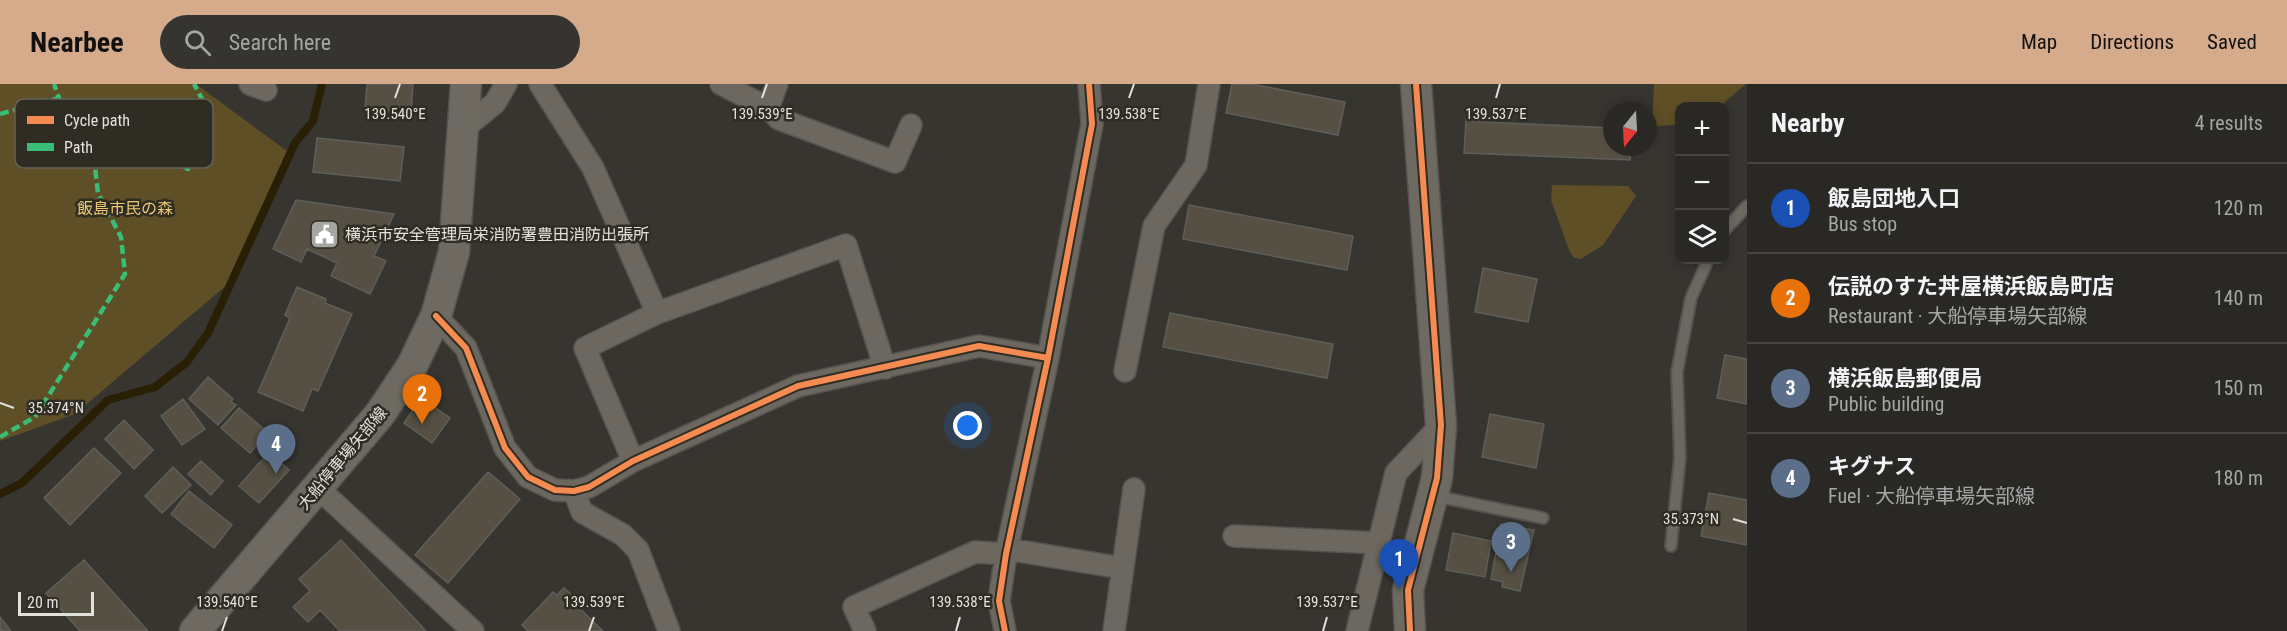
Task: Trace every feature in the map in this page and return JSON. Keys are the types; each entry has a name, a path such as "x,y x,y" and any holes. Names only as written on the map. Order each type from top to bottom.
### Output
{"main road":[{"name":"大船停車場矢部線","path":"195,631 380,414 412,366 436,316 454,252 466,84"},
{"path":"1410,631 1408,590 1437,478 1441,425 1416,84"}],"street":[{"path":"462,130 495,103 506,84"},
{"path":"540,84 593,168 657,313"},
{"path":"722,84 768,108 779,119 895,162 911,124"},
{"path":"768,108 777,84"},
{"path":"1005,631 999,600 1092,124 1089,84"},
{"path":"1125,371 1154,226 1196,165 1209,84"},
{"path":"633,460 585,348 657,313 846,245 885,368"},
{"path":"436,316 466,348 505,448 528,477 555,490 574,491 589,487 633,460 798,386 979,346 1048,358"},
{"path":"1357,631 1396,473 1441,425"},
{"path":"318,488 473,631"},
{"path":"1114,631 1134,489"},
{"path":"574,491 582,512 623,535 638,550 669,631"},
{"path":"1234,536 1379,543"},
{"path":"865,631 854,608 975,552 1007,552 1122,568"}],"lane":[{"path":"1729,226 1747,206"},
{"path":"1671,546 1680,457 1677,372 1691,298 1706,264"},
{"path":"1432,495 1543,518"}],"green space":[{"name":"飯島市民の森","path":"0,84 196,84 287,151 228,284 75,414 0,441"},
{"path":"1654,84 1746,84 1725,102 1675,102 1675,124 1657,126 1657,102 1653,102"},
{"path":"1552,185 1628,186 1636,196 1603,245 1581,259 1574,258 1570,252 1551,200"}],"building":[{"path":"367,84 413,84 411,112 365,109"},
{"path":"1232,84 1251,84 1345,102 1338,135 1226,113"},
{"path":"1466,121 1603,128 1603,156 1630,156 1630,160 1464,153"},
{"path":"317,138 404,147 400,181 313,172"},
{"path":"296,200 394,214 374,256 386,261 370,294 331,276 337,263 307,249 301,262 273,249"},
{"path":"1189,205 1353,236 1347,270 1183,239"},
{"path":"1483,268 1537,279 1528,322 1475,312"},
{"path":"297,287 326,299 325,303 352,314 318,391 312,389 303,411 258,392 290,318 285,315"},
{"path":"1170,313 1333,344 1327,378 1163,347"},
{"path":"1725,355 1747,359 1747,404 1717,398"},
{"path":"208,377 233,399 231,402 236,405 218,425 189,399"},
{"path":"421,398 450,418 432,443 404,423"},
{"path":"183,399 205,429 182,445 161,416"},
{"path":"239,408 265,430 262,434 264,437 250,453 221,428"},
{"path":"1490,414 1544,424 1536,468 1482,457"},
{"path":"124,420 153,450 134,469 105,439"},
{"path":"94,448 121,473 70,525 44,498"},
{"path":"269,452 289,470 259,503 239,486"},
{"path":"201,461 223,481 211,495 188,474"},
{"path":"173,467 191,485 162,513 145,496"},
{"path":"488,472 520,499 448,583 415,555"},
{"path":"189,491 232,525 214,548 171,514"},
{"path":"1709,493 1747,500 1747,545 1701,536"},
{"path":"1501,524 1534,530 1520,591 1502,587 1503,582 1491,579"},
{"path":"1453,533 1491,541 1485,577 1446,570"},
{"path":"341,540 426,631 340,631 320,610 308,622 293,607 310,591 299,579"},
{"path":"84,560 148,631 80,631 46,593"},
{"path":"564,588 580,602 577,606 603,631 528,631 522,625 553,592 557,595"},
{"path":"0,617 11,631 0,631"}],"waterway":[{"path":"0,494 22,483 108,400 155,387 187,362 208,333 295,143 313,121 322,84"}],"marked path":[{"path":"54,84 59,99"},
{"path":"194,84 202,99"},
{"path":"0,114 15,110"},
{"path":"0,437 35,417 125,274 121,237 98,193 95,168"}],"cycle path":[{"path":"1005,631 999,601 1006,554 1048,358 1092,124 1089,84"},
{"path":"1410,631 1408,590 1437,478 1441,425 1416,84"},
{"path":"436,316 466,348 505,448 528,477 555,490 574,491 589,487 633,461 798,386 979,346 1048,358"}],"place":[{"name":"横浜市安全管理局栄消防署豊田消防出張所","path":"324,234"},
{"name":"伝説のすた丼屋横浜飯島町店","path":"422,424"},
{"name":"キグナス","path":"276,474"},
{"name":"横浜飯島郵便局","path":"1511,572"},
{"name":"飯島団地入口","path":"1399,589"}]}
